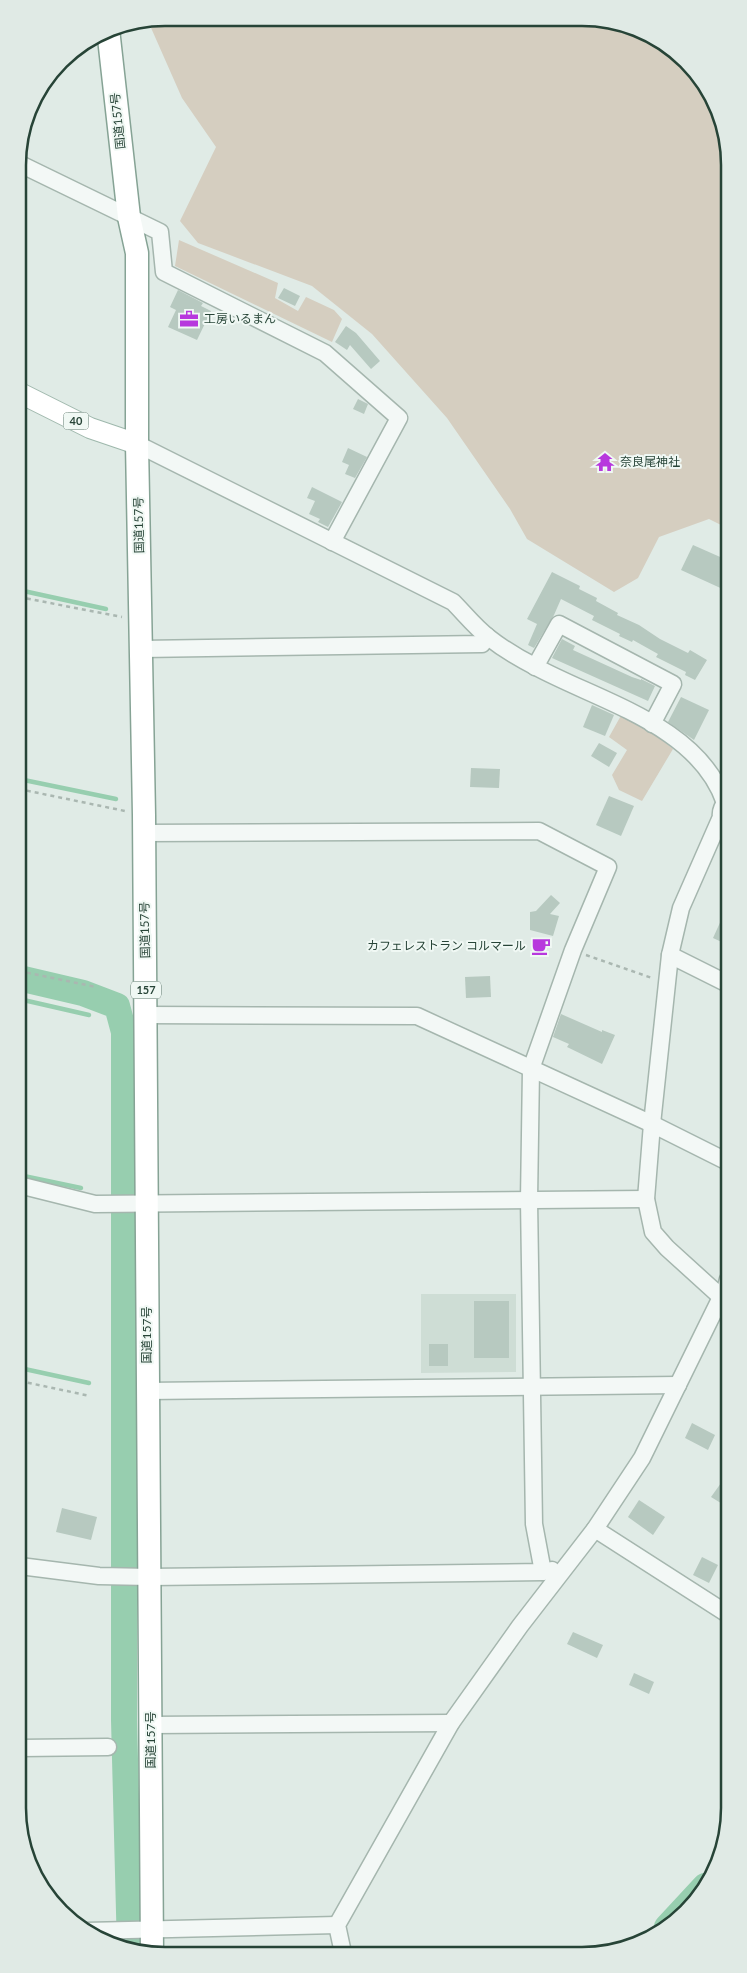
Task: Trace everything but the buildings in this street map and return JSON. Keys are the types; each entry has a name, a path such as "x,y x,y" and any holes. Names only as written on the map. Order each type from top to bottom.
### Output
{"highway":[{"name":"国道157号","path":"109,38 129,217 137,253 137,444 142,649 146,1015 140,1203 147,1391 152,1946"}],"main road":[{"name":"40","path":"27,396 90,428 137,444"}],"street":[{"path":"27,167 160,232 164,272 325,353 399,418 332,542"},
{"path":"137,444 453,602 487,636 535,667 673,736 706,766 721,791"},
{"path":"535,667 559,624 673,684 652,724"},
{"path":"142,649 482,644 487,636"},
{"path":"720,1297 667,1248 653,1232 646,1199 670,955 681,908 721,818"},
{"path":"144,824 539,831 608,867 573,950 531,1070 529,1200 534,1524 543,1572"},
{"path":"670,955 721,980"},
{"path":"146,1015 417,1016 652,1124 720,1158"},
{"path":"26,1187 95,1204 646,1199"},
{"path":"341,1947 336,1925 451,1723 564,1568 595,1529 642,1458 720,1299"},
{"path":"147,1391 678,1385"},
{"path":"595,1529 720,1609"},
{"path":"26,1567 99,1576 150,1577 543,1572 564,1568"},
{"path":"151,1725 451,1723"},
{"path":"26,1748 108,1747"},
{"path":"102,1931 336,1925"}],"path":[{"path":"27,599 141,621"},
{"path":"27,791 144,824"},
{"path":"573,950 667,984"},
{"path":"27,973 96,987"},
{"path":"26,1382 90,1396"}],"shaded area":[{"path":"582,26 600,27 626,34 651,45 666,55 680,67 702,96 716,129 720,147 721,525 709,519 659,537 638,578 614,592 527,539 510,509 447,418 372,334 312,286 198,243 180,221 216,147 182,98 151,27"},
{"path":"179,240 278,283 275,298 298,311 306,297 334,310 342,319 332,342 175,266"},
{"path":"623,712 647,727 673,749 642,801 619,790 612,775 627,750 609,737"},
{"path":"421,1294 516,1294 516,1372 421,1373"}],"waterway":[{"path":"27,592 106,609"},
{"path":"27,781 116,799"},
{"path":"27,980 83,993 117,1006 124,1032 124,1720 130,1942"},
{"path":"26,1001 89,1015"},
{"path":"26,1177 81,1188"},
{"path":"26,1369 89,1383"}],"place":[{"name":"工房いるまん","path":"189,319"},
{"name":"奈良尾神社","path":"605,462"},
{"name":"カフェレストラン コルマール","path":"541,946"}]}
